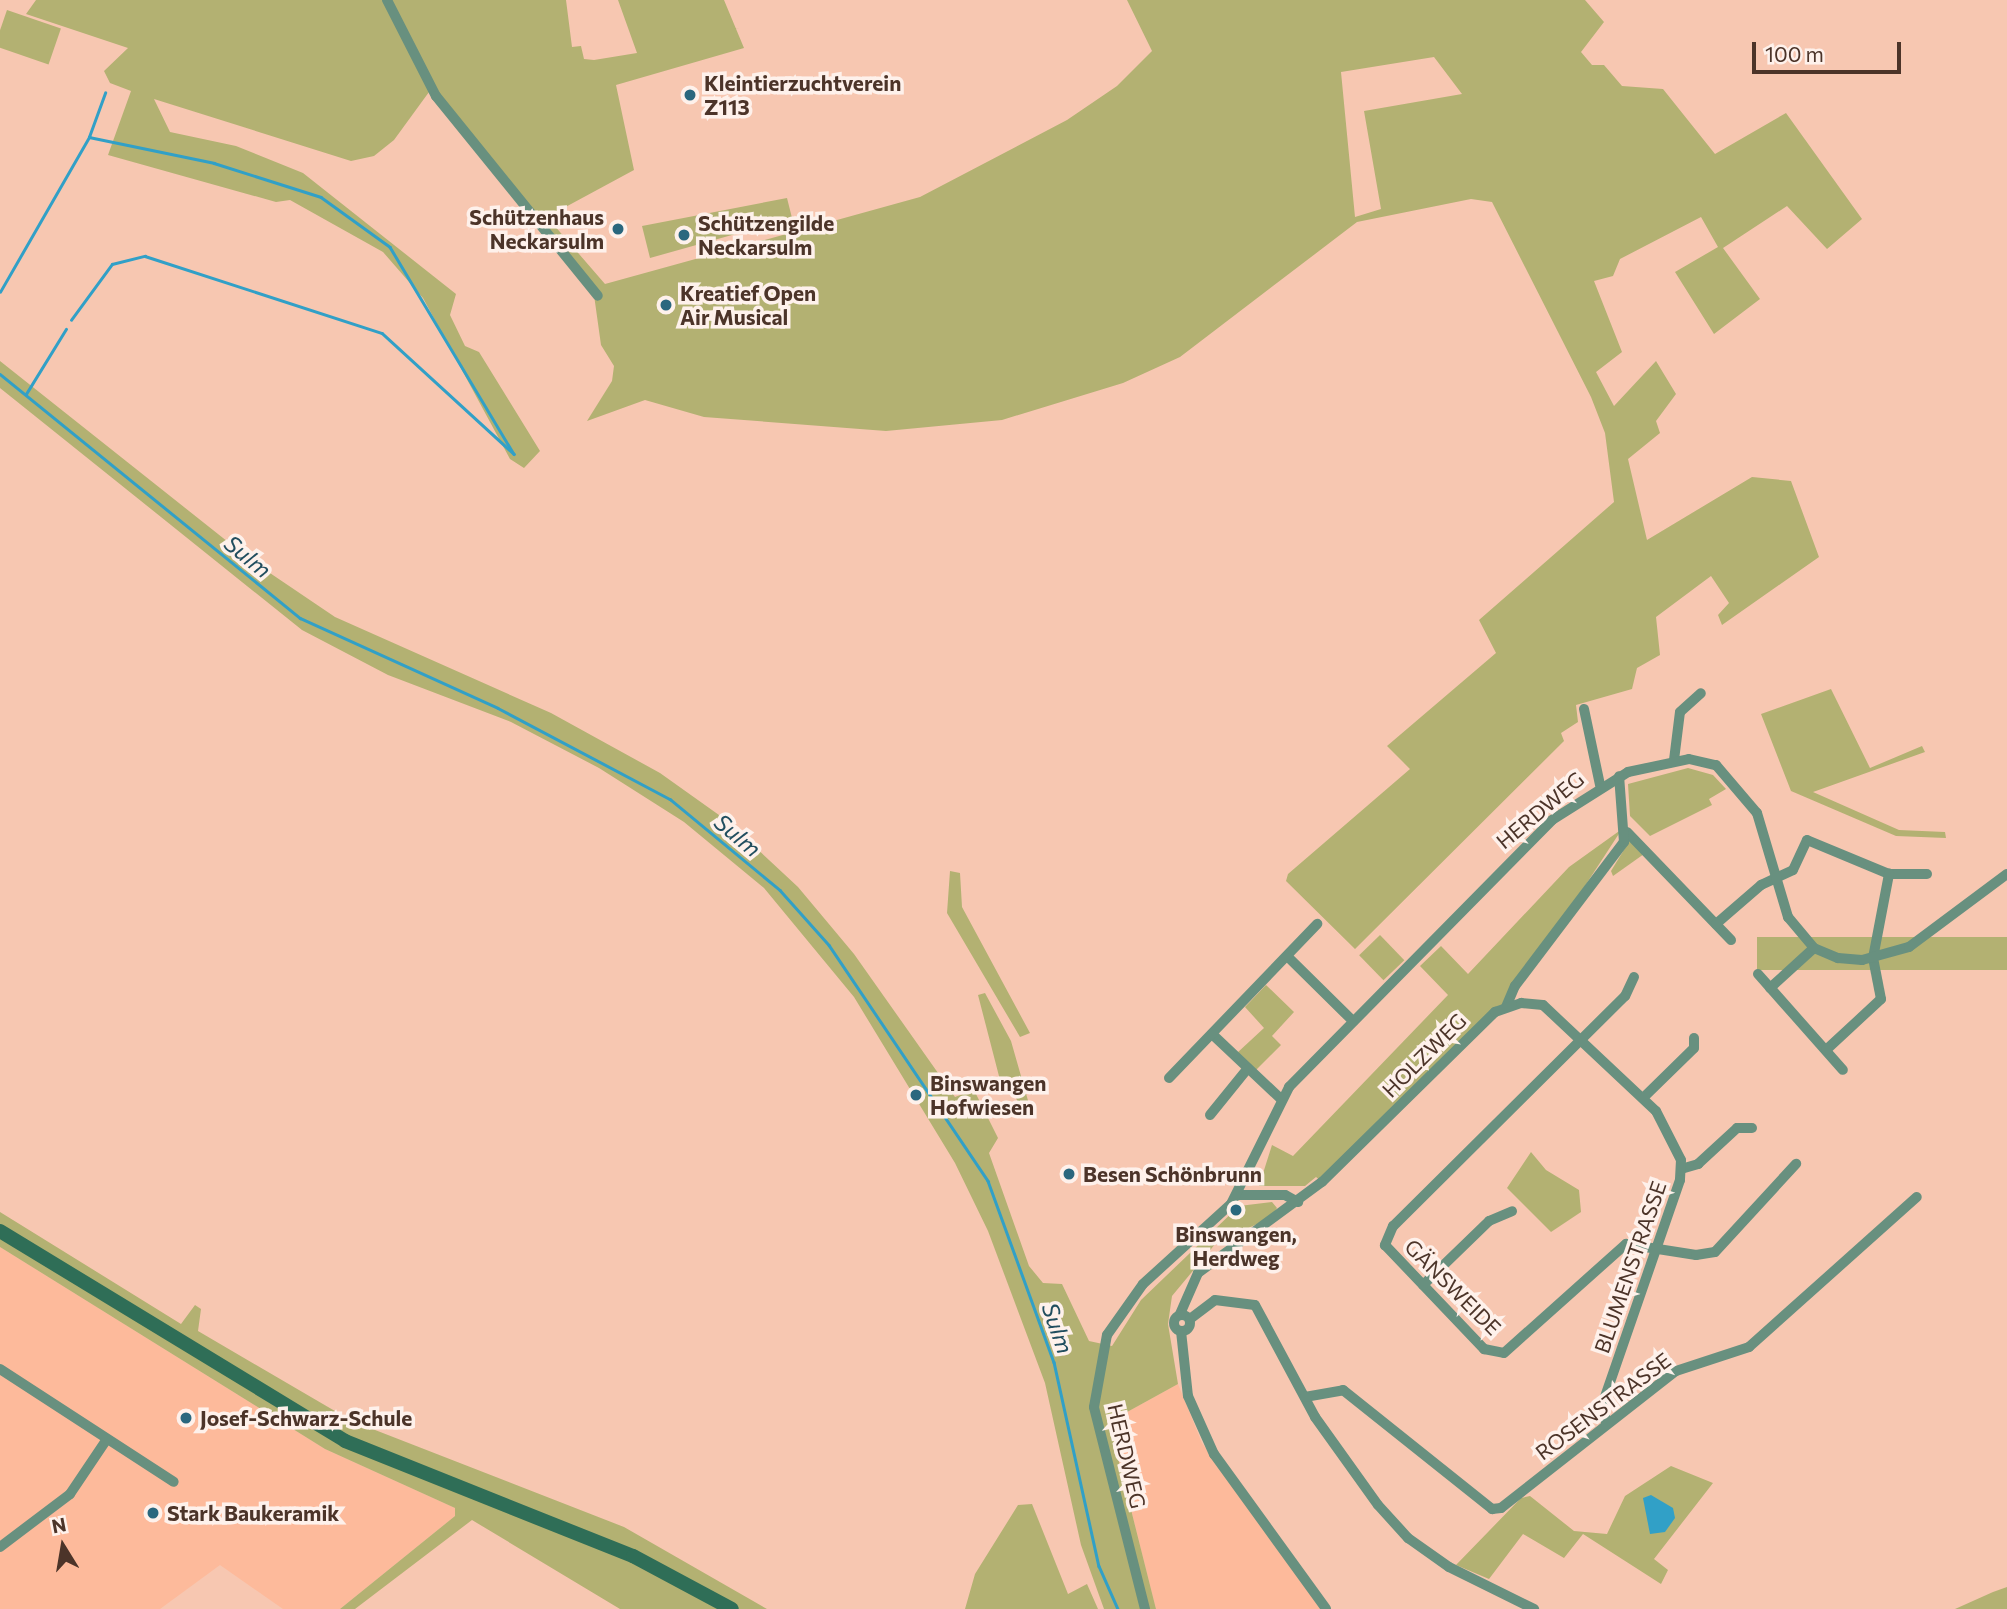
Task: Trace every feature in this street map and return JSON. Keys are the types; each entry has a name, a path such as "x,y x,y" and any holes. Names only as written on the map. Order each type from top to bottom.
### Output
{"main road":[{"path":"0,1231 345,1441 622,1551 732,1609"}],"street":[{"path":"387,0 443,107 598,296"},
{"path":"1674,760 1680,712 1701,692"},
{"path":"1584,709 1601,785"},
{"name":"HERDWEG","path":"1145,1609 1094,1407 1101,1348 1129,1299 1207,1230 1237,1195 1281,1098 1525,844 1601,785 1619,776 1674,760 1716,765 1736,782 1757,813 1788,917 1814,948"},
{"path":"1619,776 1626,832 1731,940"},
{"name":"HOLZWEG","path":"1326,1609 1214,1454 1188,1396 1181,1331 1173,1323 1185,1317 1198,1273 1298,1202 1506,1007 1626,832"},
{"path":"1716,924 1774,877 1793,870 1807,840 1889,874 1927,874"},
{"path":"1826,1050 1881,999 1872,958 1889,874"},
{"path":"1770,988 1814,948 1838,958 1872,958 1933,933 2007,874"},
{"path":"1168,1078 1317,924"},
{"path":"1287,956 1353,1021"},
{"path":"1758,974 1843,1070"},
{"path":"1585,1039 1633,988 1634,977"},
{"name":"BLUMENSTRASSE","path":"1506,1007 1544,1004 1585,1039 1669,1127 1681,1169 1658,1246 1603,1402 1606,1423"},
{"path":"1212,1034 1281,1098"},
{"path":"1643,1098 1694,1048 1694,1038"},
{"name":"GÄNSWEIDE","path":"1585,1039 1387,1234 1385,1245 1484,1349 1504,1353 1618,1248 1658,1246"},
{"path":"1210,1115 1248,1068"},
{"path":"1681,1169 1698,1164 1737,1128 1752,1128"},
{"path":"1658,1246 1696,1255 1715,1252 1796,1164"},
{"path":"1237,1195 1285,1195 1298,1202"},
{"name":"ROSENSTRASSE","path":"1305,1397 1343,1390 1496,1510 1676,1371 1742,1353 1917,1197"},
{"path":"1423,1285 1489,1221 1512,1211"},
{"path":"1185,1317 1215,1300 1236,1297 1255,1304 1340,1455 1408,1538 1534,1609"},
{"path":"0,1370 174,1482"},
{"path":"0,1547 70,1494 107,1439"}],"shaded area":[{"path":"36,0 566,0 572,47 581,46 584,59 594,60 637,53 618,0 724,0 744,48 616,85 634,170 547,217 605,284 920,197 1067,120 1117,86 1152,51 1127,0 1585,0 1604,22 1581,52 1592,65 1604,65 1622,86 1663,89 1715,154 1786,113 1862,219 1827,249 1787,206 1723,248 1760,299 1714,334 1675,272 1718,247 1701,217 1620,259 1613,276 1594,281 1622,352 1596,372 1614,406 1656,361 1676,394 1656,421 1660,433 1628,459 1647,540 1752,477 1791,481 1819,557 1722,625 1718,615 1729,603 1711,576 1656,617 1660,655 1637,668 1632,689 1576,705 1578,722 1561,733 1564,741 1355,949 1286,881 1288,874 1410,769 1387,746 1496,653 1479,620 1614,502 1605,433 1591,397 1492,202 1471,199 1357,222 1180,357 1123,383 1002,420 886,431 704,417 645,400 587,421 612,381 614,366 601,345 594,295 429,92 394,140 374,156 351,161 154,99 170,132 236,146 303,173 456,294 450,315 465,346 479,352 540,451 524,468 510,459 423,298 383,252 290,200 276,202 108,155 131,91 110,83 104,71 128,48 26,14","holes":["1434,57 1462,94 1364,111 1381,209 1355,217 1341,72"]},
{"path":"7,10 61,29 49,64 0,48 0,30"},
{"name":"Schützengilde Neckarsulm","path":"787,198 792,218 650,258 642,226"},
{"path":"0,361 252,561 335,617 551,713 660,773 726,820 798,887 854,954 955,1097 974,1090 998,1138 989,1153 1029,1266 1043,1283 1062,1284 1089,1341 1112,1346 1141,1300 1239,1206 1272,1202 1277,1208 1270,1218 1216,1243 1172,1296 1168,1324 1178,1384 1109,1422 1156,1609 1104,1609 1081,1545 1045,1383 988,1231 955,1163 854,997 764,888 684,822 599,768 511,722 388,675 302,630 0,388"},
{"path":"1831,689 1870,768 1922,746 1925,752 1813,792 1899,830 1945,832 1946,838 1896,836 1791,791 1761,714"},
{"path":"1688,768 1713,775 1726,789 1709,799 1712,805 1650,836 1630,816 1628,784"},
{"path":"1622,829 1506,1007 1322,1182 1316,1177 1305,1186 1259,1186 1272,1145 1293,1156 1448,995 1420,966 1441,946 1468,974 1569,867"},
{"path":"1630,840 1644,854 1613,876 1611,871"},
{"path":"950,871 960,873 962,907 1030,1033 1020,1037 947,913"},
{"path":"1380,935 1404,960 1383,980 1359,955"},
{"path":"1757,937 2007,937 2007,970 1757,970"},
{"path":"1266,985 1294,1012 1272,1036 1281,1045 1255,1071 1237,1053 1264,1028 1245,1007"},
{"path":"985,993 1011,1041 1033,1118 1021,1110 1009,1081 1000,1080 978,995"},
{"path":"1531,1152 1546,1170 1579,1190 1581,1212 1551,1232 1507,1188"},
{"path":"0,1212 181,1324 195,1305 201,1309 198,1331 352,1421 624,1527 767,1609 620,1609 472,1520 355,1609 340,1609 455,1516 455,1508 325,1449 0,1247"},
{"path":"0,1247 325,1449 455,1508 455,1516 340,1609 283,1609 220,1565 160,1609 0,1609"},
{"path":"1178,1384 1202,1443 1321,1609 1156,1609 1109,1422"},
{"path":"1671,1466 1713,1483 1654,1559 1668,1570 1661,1584 1583,1534 1564,1558 1523,1534 1489,1579 1456,1565 1521,1498 1530,1496 1574,1531 1607,1534 1625,1496"},
{"path":"1032,1504 1068,1594 1087,1584 1098,1609 965,1609 975,1574 1018,1505"},
{"path":"2007,1587 2007,1609 1955,1609 1993,1592"}],"water":[{"path":"1651,1495 1673,1508 1675,1518 1665,1532 1650,1534 1643,1498"}],"waterway":[{"path":"0,292 89,137 105,93"},
{"path":"89,137 214,163 321,197 390,247 514,454"},
{"path":"71,320 112,264 145,256 382,333 514,454"},
{"path":"26,394 66,329"},
{"name":"Sulm","path":"0,374 300,618 498,708 670,799 780,890 829,945 988,1181 1054,1362 1099,1566 1118,1609"}],"place":[{"name":"Kleintierzuchtverein Z113","path":"690,95"},
{"name":"Schützenhaus Neckarsulm","path":"618,229"},
{"name":"Schützengilde Neckarsulm","path":"684,235"},
{"name":"Kreatief Open Air Musical","path":"666,305"},
{"name":"Binswangen Hofwiesen","path":"916,1095"},
{"name":"Besen Schönbrunn","path":"1069,1174"},
{"name":"Binswangen, Herdweg","path":"1236,1210"},
{"name":"Josef-Schwarz-Schule","path":"186,1418"},
{"name":"Stark Baukeramik","path":"153,1513"}]}
